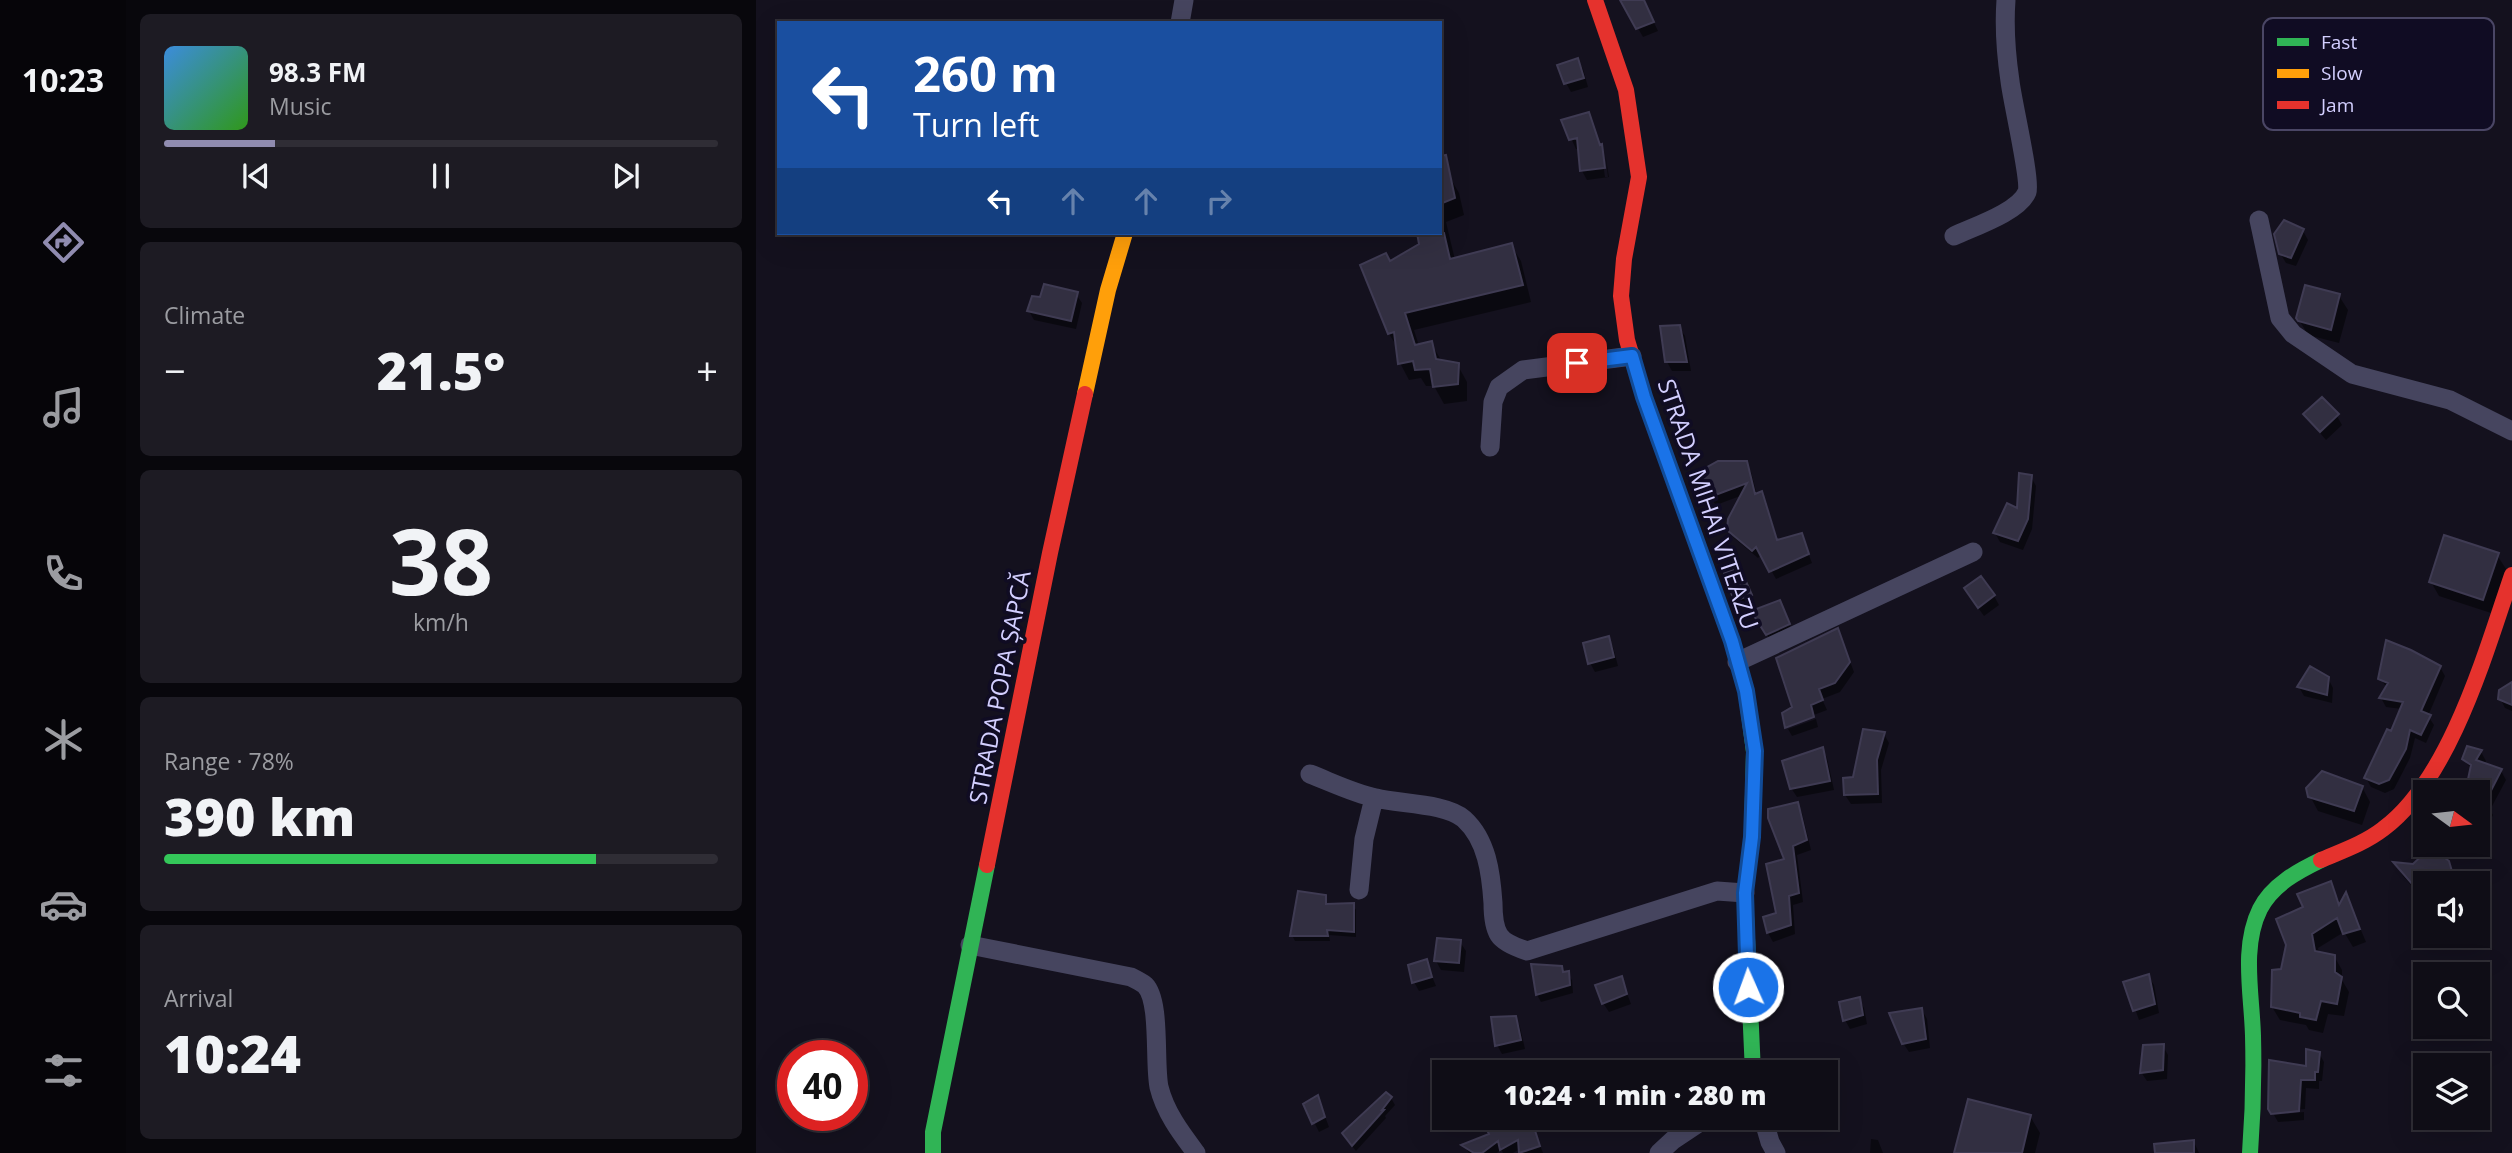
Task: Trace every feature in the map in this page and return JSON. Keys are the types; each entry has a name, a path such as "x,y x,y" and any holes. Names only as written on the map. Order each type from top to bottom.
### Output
{"street":[{"path":"1180,21 1184,0"},
{"name":"STRADA MIHAI VITEAZU","path":"1595,0 1626,90 1639,177 1624,259 1621,296 1627,340 1737,662 1746,691 1755,751 1752,837 1745,893 1752,1060"},
{"path":"1954,236 2003,214 2018,204 2027,192 2027,173 2010,81 2006,0"},
{"path":"2259,220 2280,318 2293,334 2352,374 2450,400 2512,431"},
{"name":"STRADA POPA ȘAPCĂ","path":"933,1153 933,1132 939,1100 1053,540 1108,290 1124,235"},
{"path":"1490,447 1493,402 1499,387 1523,370 1632,356"},
{"path":"1737,662 1973,552"},
{"path":"2250,1153 2253,1089 2250,940 2261,907 2284,881 2341,853 2385,827 2420,791 2471,690 2512,575"},
{"path":"1310,774 1374,798 1438,808 1461,816 1476,832 1486,856 1499,935 1514,946 1527,951 1717,891 1745,893"},
{"path":"1359,890 1364,839 1374,798"},
{"path":"970,945 1131,977 1144,985 1151,994 1154,1012 1159,1087 1172,1119 1196,1153"},
{"path":"1658,1153 1688,1130"},
{"path":"1766,1130 1776,1153"}],"building":[{"path":"1620,0 1644,0 1654,22 1636,29"},
{"path":"1578,58 1584,78 1564,84 1557,65"},
{"path":"1589,112 1600,145 1602,144 1605,168 1580,171 1577,138 1569,140 1561,120"},
{"path":"1446,155 1455,198 1442,203 1442,156"},
{"path":"2284,220 2304,229 2291,258 2279,254 2274,234"},
{"path":"1444,233 1450,259 1512,243 1523,285 1405,313 1415,345 1432,341 1436,359 1459,363 1458,384 1433,387 1430,369 1415,370 1413,361 1398,364 1394,332 1388,334 1360,265 1386,253 1390,261 1419,244 1417,235"},
{"path":"1044,284 1078,292 1071,321 1027,311 1032,296 1040,297"},
{"path":"2305,285 2340,294 2331,330 2298,321 2296,318"},
{"path":"1680,325 1687,362 1665,362 1660,326"},
{"path":"1582,337 1585,350 1565,352 1560,341"},
{"path":"2322,397 2339,414 2320,432 2303,414"},
{"path":"1718,461 1747,461 1755,494 1762,491 1777,540 1802,533 1809,554 1769,572 1756,547 1752,551 1727,530 1728,519 1747,483 1710,497 1699,486 1702,470"},
{"path":"2019,473 2032,475 2028,519 2018,541 1993,533 2007,503 2017,508"},
{"path":"2444,535 2499,553 2483,600 2429,582"},
{"path":"1740,568 1752,595 1734,601 1724,573"},
{"path":"1981,576 1995,595 1978,608 1964,588"},
{"path":"1780,600 1790,624 1766,635 1751,611"},
{"path":"1838,628 1850,662 1835,683 1819,689 1823,700 1811,705 1814,717 1785,728 1782,713 1792,707 1776,658"},
{"path":"1609,636 1614,657 1588,664 1583,643"},
{"path":"2386,640 2441,666 2421,711 2431,715 2421,735 2410,730 2406,749 2389,780 2379,784 2364,778 2387,729 2391,731 2403,702 2379,698 2388,683 2378,679"},
{"path":"2310,666 2329,677 2327,695 2297,687"},
{"path":"2512,682 2512,705 2498,699 2499,690"},
{"path":"1863,729 1885,732 1877,760 1878,794 1844,795 1843,778 1853,777"},
{"path":"2467,746 2482,750 2476,760 2502,769 2490,792 2490,780 2468,780 2471,765 2462,759"},
{"path":"1823,747 1830,781 1790,789 1782,761"},
{"path":"2322,771 2363,786 2354,811 2308,797 2306,788"},
{"path":"1798,802 1807,840 1793,846 1799,893 1789,896 1791,925 1767,933 1763,917 1776,913 1766,864 1784,859 1768,818 1768,809"},
{"path":"2419,858 2445,858 2452,871 2413,871 2413,885 2393,862 2413,864"},
{"path":"2331,881 2339,905 2346,892 2360,929 2343,934 2337,918 2312,934 2315,951 2335,955 2335,972 2342,977 2337,1004 2321,1001 2316,1020 2300,1017 2300,1013 2271,1007 2272,970 2281,969 2286,945 2276,919 2303,907 2297,894"},
{"path":"1298,891 1326,895 1326,904 1354,903 1354,932 1327,930 1328,936 1290,936"},
{"path":"1437,938 1461,940 1459,963 1434,961"},
{"path":"1427,959 1432,977 1412,983 1408,965"},
{"path":"1531,964 1562,966 1563,972 1569,971 1570,985 1536,995"},
{"path":"2149,974 2155,1004 2133,1011 2123,982"},
{"path":"1622,976 1627,994 1602,1004 1595,985"},
{"path":"1860,997 1863,1015 1843,1021 1839,1002"},
{"path":"1922,1008 1926,1039 1902,1044 1889,1013"},
{"path":"1516,1016 1521,1040 1495,1046 1491,1017"},
{"path":"2164,1044 2163,1070 2140,1073 2143,1045"},
{"path":"2306,1049 2320,1052 2318,1072 2315,1072 2315,1080 2301,1080 2299,1111 2271,1114 2268,1109 2269,1060 2306,1066"},
{"path":"1386,1092 1392,1097 1384,1110 1352,1146 1342,1133"},
{"path":"1318,1095 1325,1117 1312,1124 1303,1104"},
{"path":"1968,1099 2031,1115 2022,1153 1954,1153"},
{"path":"1487,1130 1535,1130 1540,1146 1519,1153 1518,1140 1500,1150 1498,1141 1482,1153 1474,1153 1461,1145 1489,1134"},
{"path":"2194,1140 2194,1153 2155,1153 2154,1144"}],"traffic: fast":[{"path":"1698,546 1732,641 1746,691 1754,752 1752,837 1745,893 1752,1060"},
{"path":"2250,1153 2253,1036 2249,955 2254,924 2271,893 2295,874 2321,860"},
{"path":"933,1153 933,1132 987,865"}],"traffic: slow":[{"path":"1085,394 1108,290 1124,235"}],"traffic: jam":[{"path":"1595,0 1626,90 1639,177 1624,259 1621,296 1627,340 1644,397 1698,546"},
{"path":"987,865 1085,394"},
{"path":"2321,860 2361,843 2383,829 2407,807 2428,779 2463,712 2512,575"}],"route":[{"path":"1577,363 1632,356 1644,397 1732,641 1746,691 1755,751 1752,837 1745,893 1748,987"}]}
